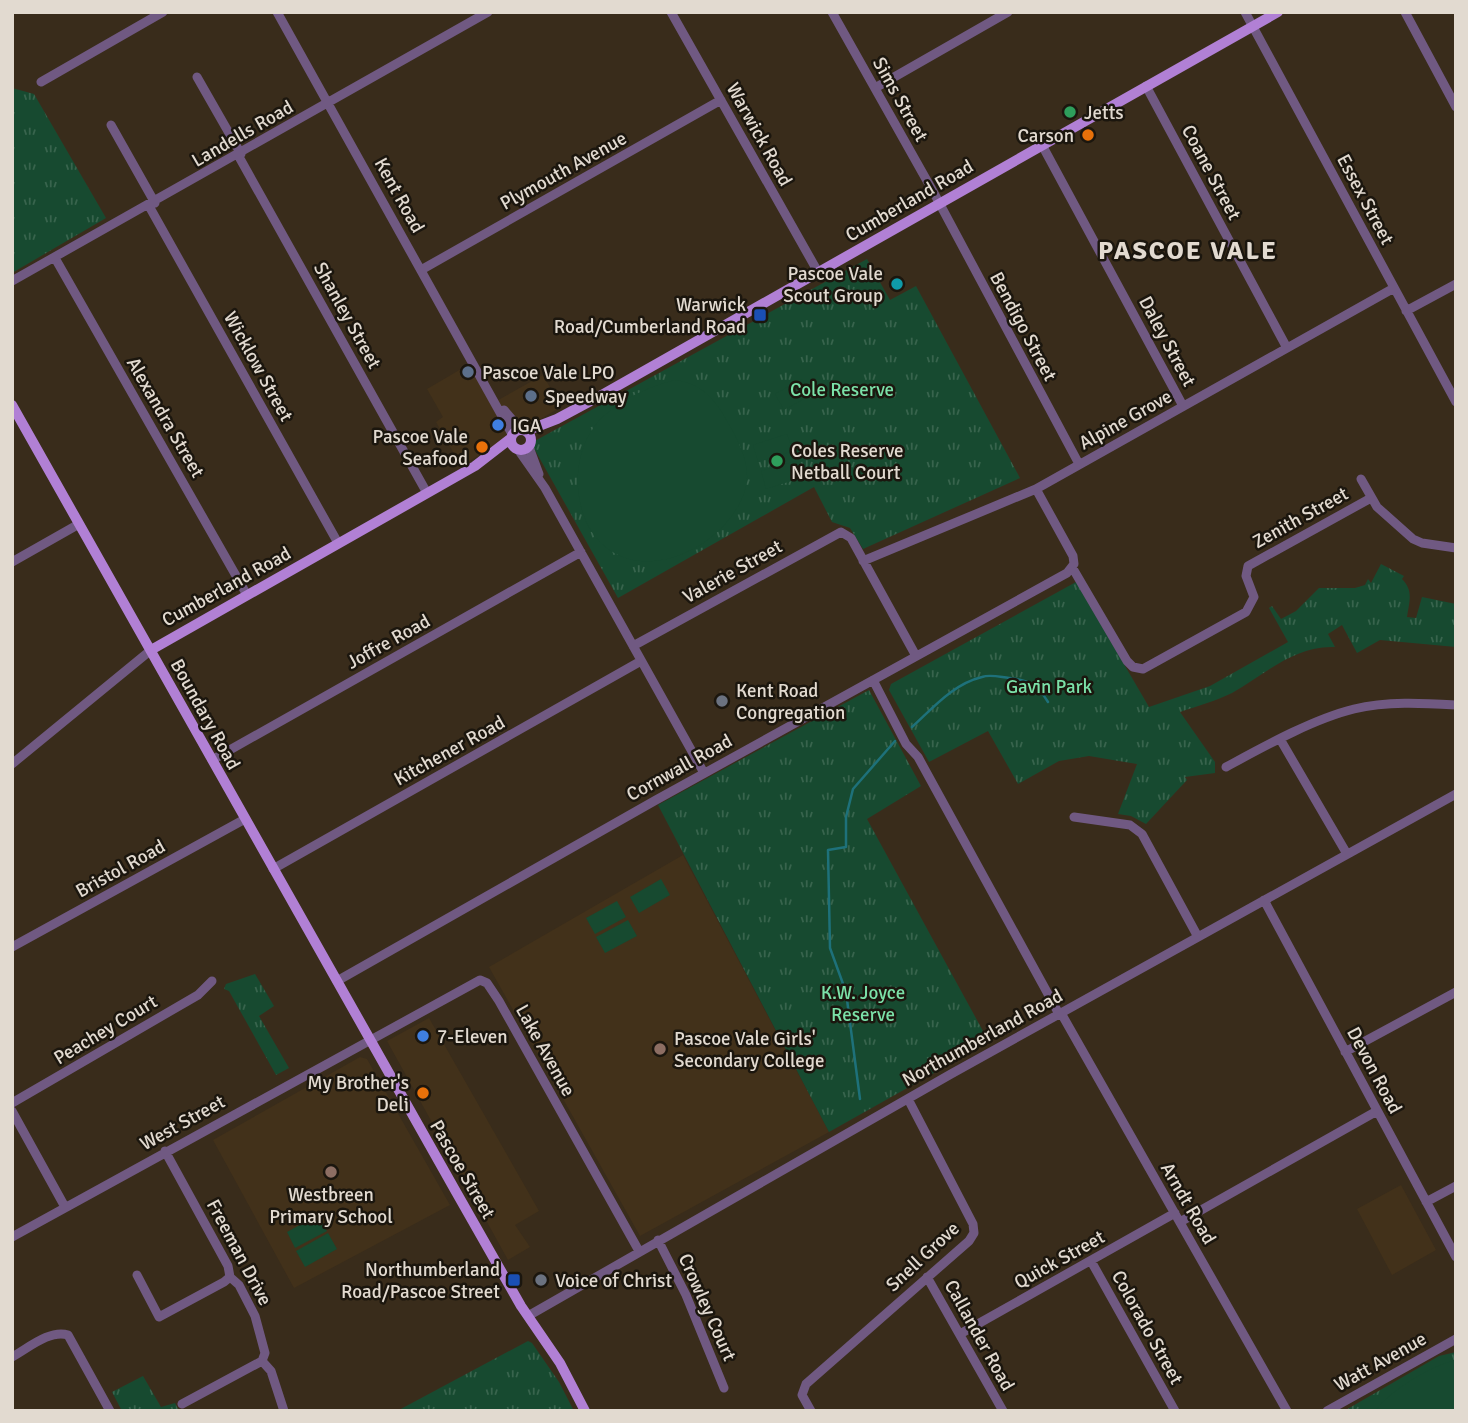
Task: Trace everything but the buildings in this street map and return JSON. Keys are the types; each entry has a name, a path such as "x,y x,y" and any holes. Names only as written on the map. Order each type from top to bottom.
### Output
{"main road":[{"name":"Cumberland Road","path":"151,650 1278,12"},
{"name":"Boundary Road","path":"12,405 370,1040"},
{"name":"Pascoe Street","path":"370,1040 528,1316 553,1351 585,1411"}],"street":[{"path":"41,82 163,12"},
{"name":"Kent Road","path":"276,12 491,395 521,440 704,774"},
{"name":"Landells Road","path":"12,281 488,12"},
{"name":"Warwick Road","path":"671,12 818,272"},
{"name":"Sims Street","path":"832,12 939,203"},
{"path":"874,88 1009,12"},
{"name":"Essex Street","path":"1245,12 1456,402"},
{"path":"1405,12 1456,107"},
{"name":"Shanley Street","path":"197,77 427,493"},
{"name":"Coane Street","path":"1146,86 1287,348"},
{"name":"Plymouth Avenue","path":"421,270 721,100"},
{"name":"Wicklow Street","path":"111,125 338,543"},
{"name":"Daley Street","path":"1042,145 1183,406"},
{"name":"Bendigo Street","path":"939,203 1079,464"},
{"name":"Alexandra Street","path":"55,258 247,595"},
{"path":"1406,311 1456,285"},
{"name":"Alpine Grove","path":"863,561 1036,489 1394,288"},
{"name":"Zenith Street","path":"1361,480 1377,507 1418,542 1456,548"},
{"path":"1036,489 1070,550 1074,561 1072,567"},
{"name":"Zenith Street","path":"1072,567 1079,574 1127,662 1133,667 1143,669 1246,612 1254,597 1245,573 1248,566 1371,498"},
{"path":"12,562 79,524"},
{"name":"Valerie Street","path":"633,646 841,532 848,534 863,561"},
{"name":"Joffre Road","path":"212,760 581,552"},
{"path":"863,561 916,656"},
{"name":"Cornwall Road","path":"337,981 1063,575 1072,567"},
{"name":"Cumberland Road","path":"12,764 151,650"},
{"name":"Kitchener Road","path":"274,869 642,661"},
{"name":"Arndt Road","path":"873,680 906,744 918,757 1060,1014 1287,1411"},
{"path":"1226,767 1280,739 1356,709 1411,703 1456,705"},
{"path":"1280,739 1348,853"},
{"name":"Northumberland Road","path":"528,1316 657,1240 1456,794"},
{"path":"1073,817 1130,825 1142,834 1198,937"},
{"name":"Bristol Road","path":"12,947 245,819"},
{"name":"Devon Road","path":"1264,900 1456,1256"},
{"name":"Lake Avenue","path":"370,1040 473,982 480,980 487,983 639,1251"},
{"name":"Peachey Court","path":"12,1103 198,995 212,981"},
{"path":"1345,1052 1456,992"},
{"name":"West Street","path":"12,1237 370,1040"},
{"name":"Snell Grove","path":"811,1411 802,1395 806,1384 969,1241 974,1229 908,1099"},
{"path":"12,1111 65,1207"},
{"name":"Quick Street","path":"960,1334 1091,1261 1377,1111"},
{"name":"Freeman Drive","path":"165,1151 228,1266 230,1277 239,1285 255,1315 264,1353 262,1360 271,1371 284,1411"},
{"path":"1426,1202 1456,1186"},
{"name":"Crowley Court","path":"657,1240 686,1295 724,1388"},
{"name":"Colorado Street","path":"1091,1261 1175,1411"},
{"path":"137,1275 159,1317 230,1277"},
{"name":"Callander Road","path":"927,1277 1003,1411"},
{"path":"12,1357 50,1336 63,1333 68,1335 110,1411"},
{"name":"Watt Avenue","path":"1328,1411 1454,1341"},
{"path":"182,1404 262,1360"}],"shaded area":[{"path":"468,365 493,403 543,375 561,407 461,466 436,422 443,417 427,389"},
{"name":"Pascoe Vale Girls' Secondary College","path":"683,855 829,1132 640,1236 489,967"},
{"path":"429,1018 539,1211 515,1225 530,1247 508,1260 387,1041"},
{"name":"Westbreen Primary School","path":"360,1057 367,1059 450,1205 294,1288 213,1140"},
{"path":"1401,1185 1436,1250 1392,1275 1357,1209"}],"green space":[{"path":"12,88 34,94 106,218 12,273"},
{"name":"Cole Reserve","path":"867,259 890,300 916,286 1020,478 863,549 850,528 832,522 814,487 618,598 531,443"},
{"path":"802,379 811,395 784,410 775,394"},
{"path":"676,380 693,385 707,394 722,413 742,452 747,470 746,486 739,505 727,522 711,538 692,550 672,558 651,561 630,559 611,551 598,540 589,526 579,493 580,458 594,427 610,410 642,391"},
{"path":"787,434 793,451 758,462 753,445"},
{"path":"796,461 801,478 766,489 761,471"},
{"name":"Gavin Park","path":"1381,564 1404,576 1402,579 1410,597 1407,617 1416,618 1422,597 1456,604 1456,647 1380,640 1357,653 1342,625 1328,634 1335,647 1320,648 1294,656 1232,693 1180,712 1215,762 1215,773 1185,777 1187,780 1146,824 1131,816 1118,814 1137,764 1089,756 1059,761 1018,784 988,731 929,762 889,690 891,684 1076,582 1149,707 1210,686 1288,642 1269,608 1272,606 1281,619 1296,611 1319,588 1355,588 1365,585 1368,579 1371,583"},
{"name":"K.W. Joyce Reserve","path":"869,690 921,786 867,819 989,1042 829,1132 658,805"},
{"path":"661,879 670,895 639,913 630,897"},
{"path":"617,901 626,917 595,934 586,918"},
{"path":"628,920 637,936 605,953 596,937"},
{"path":"255,974 274,1006 259,1016 289,1068 276,1075 229,991 224,989 226,984"},
{"path":"318,1215 327,1231 295,1248 287,1232"},
{"path":"328,1233 337,1249 305,1267 296,1251"},
{"path":"528,1341 559,1382 574,1411 397,1411"},
{"path":"1456,1352 1456,1411 1344,1411 1439,1356"},
{"path":"1456,1360 1456,1411 1375,1411 1412,1380"},
{"path":"143,1376 161,1407 175,1403 179,1411 122,1411 112,1392"}],"waterway":[{"path":"912,727 953,691 985,676 1027,682 1036,687 1048,702"},
{"path":"860,1099 846,992 830,948 828,850 846,847 846,817 853,789 895,741"}],"place":[{"name":"Jetts","path":"1070,112"},
{"name":"Carson","path":"1088,135"},
{"name":"Pascoe Vale Scout Group","path":"897,284"},
{"name":"Warwick Road/Cumberland Road","path":"760,315"},
{"name":"Pascoe Vale LPO","path":"468,372"},
{"name":"Speedway","path":"531,396"},
{"name":"IGA","path":"498,425"},
{"name":"Pascoe Vale Seafood","path":"482,447"},
{"name":"Coles Reserve Netball Court","path":"777,461"},
{"name":"Kent Road Congregation","path":"722,701"},
{"name":"7-Eleven","path":"423,1036"},
{"name":"Pascoe Vale Girls' Secondary College","path":"660,1049"},
{"name":"My Brother's Deli","path":"423,1093"},
{"name":"Westbreen Primary School","path":"331,1172"},
{"name":"Northumberland Road/Pascoe Street","path":"514,1280"},
{"name":"Voice of Christ","path":"541,1280"}],"district":[{"name":"PASCOE VALE","path":"1188,250"}]}
